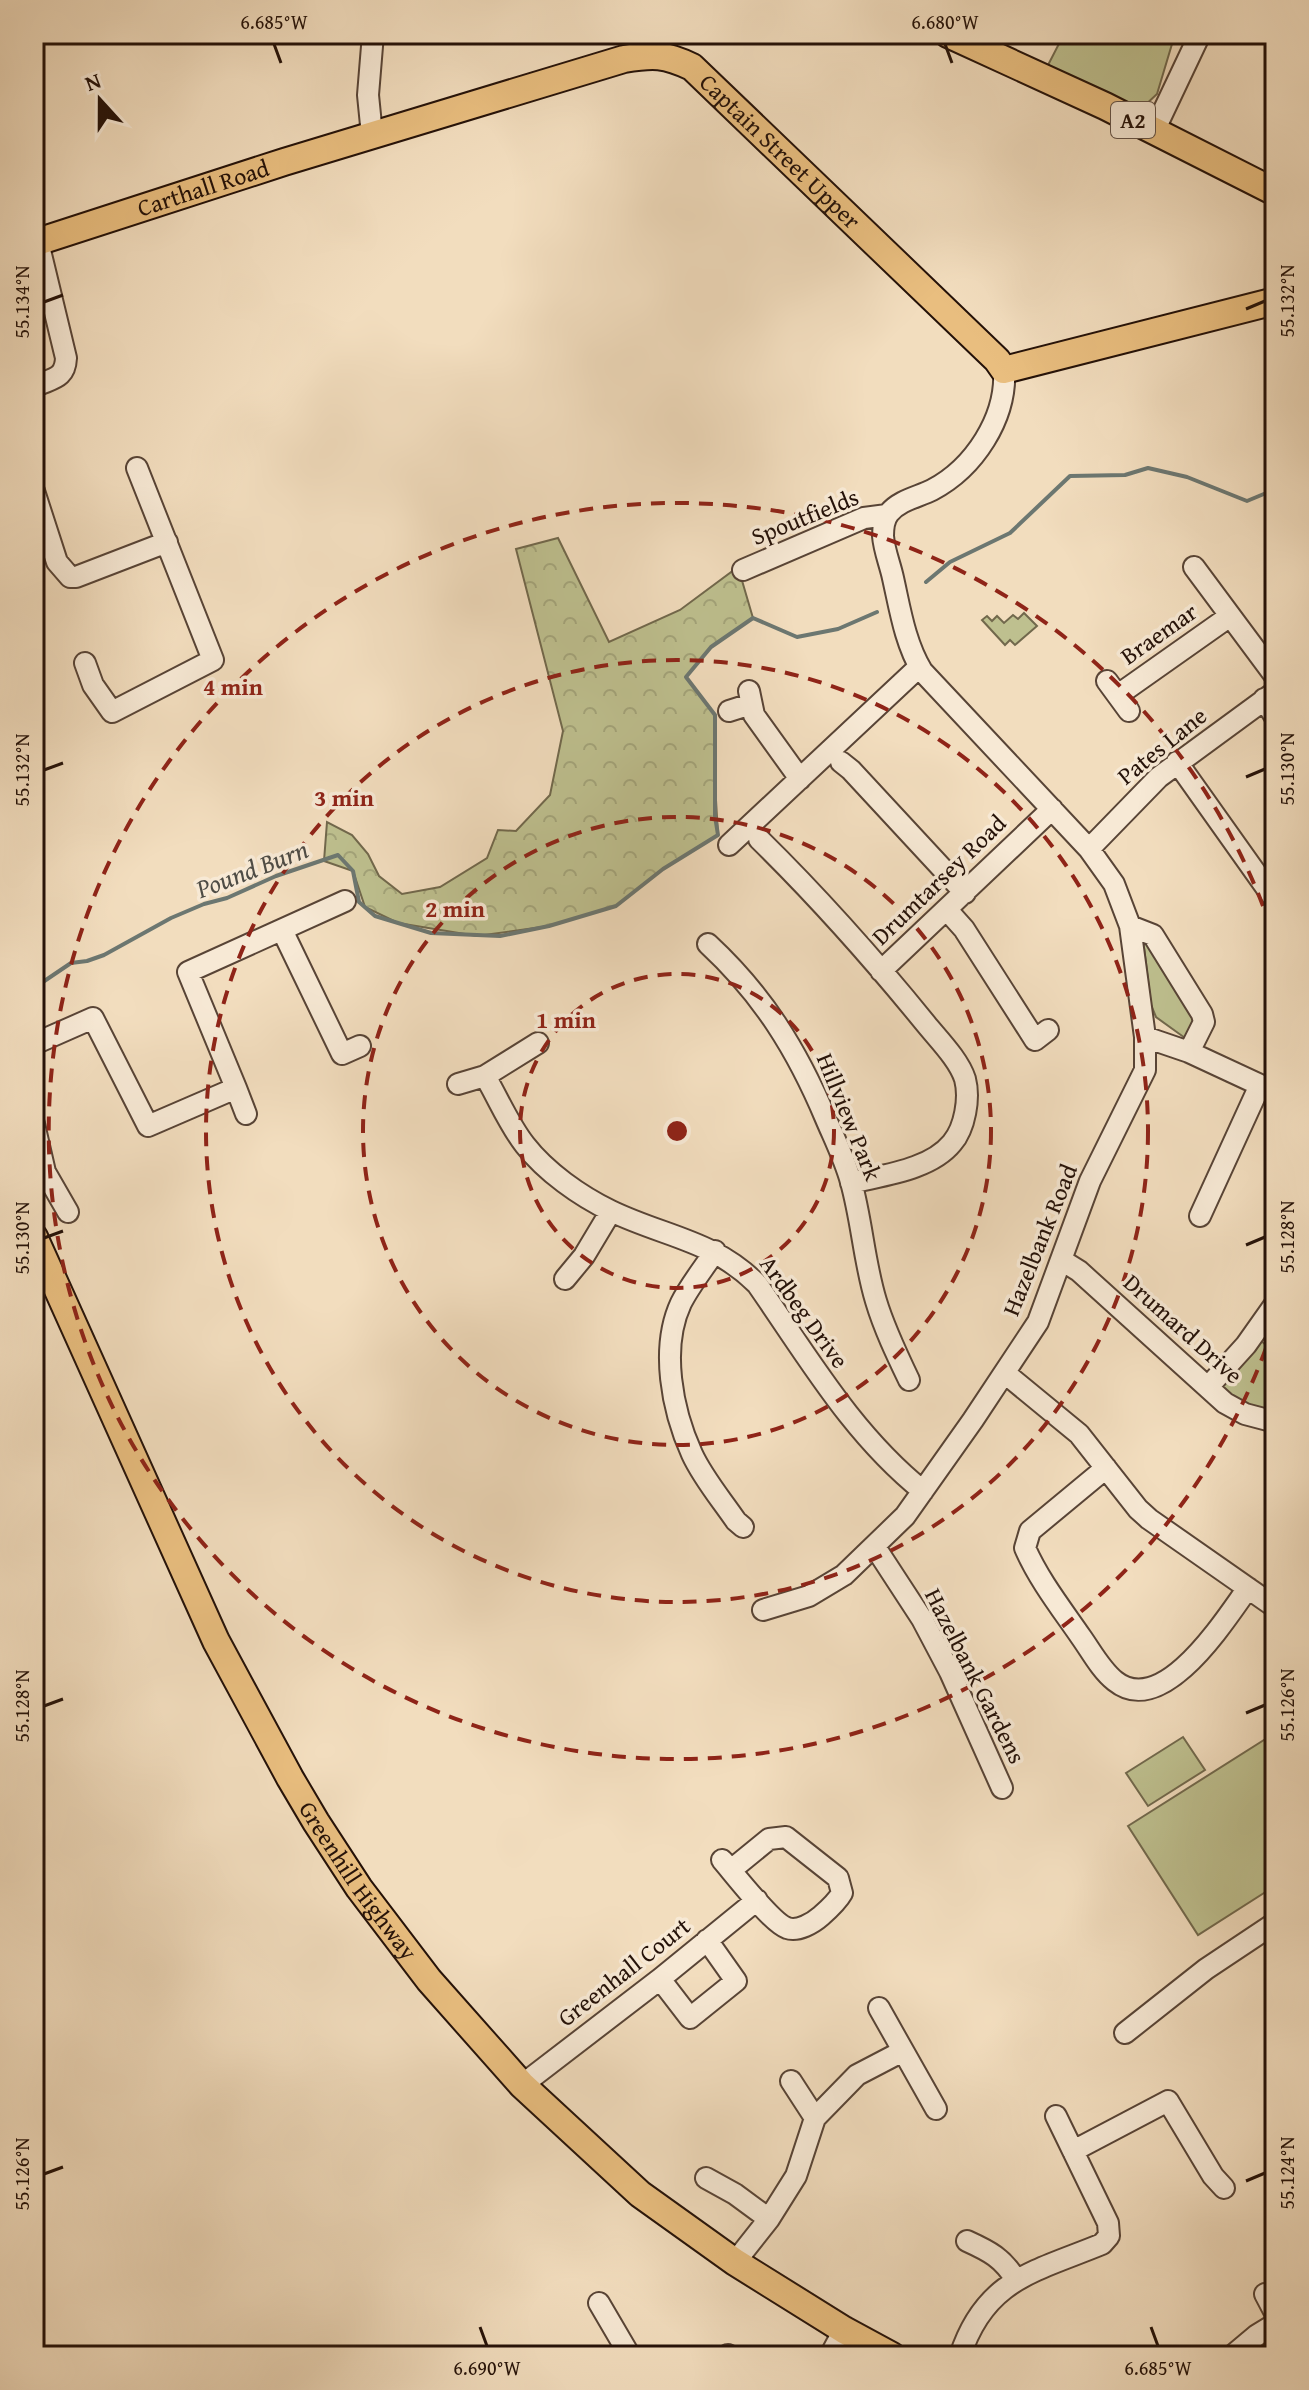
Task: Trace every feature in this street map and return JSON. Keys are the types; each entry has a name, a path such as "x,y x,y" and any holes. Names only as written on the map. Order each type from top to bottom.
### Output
{"main road":[{"name":"A2","path":"948,34 1275,192"},
{"name":"Captain Street Upper","path":"372,135 624,59 647,44 692,67 923,286 1004,370"},
{"name":"Carthall Road","path":"36,242 372,135"},
{"path":"1004,370 1275,301"},
{"name":"Greenhill Highway","path":"34,1237 216,1641 290,1778 351,1876 429,1980 522,2085 640,2194 735,2262 892,2356"}],"street":[{"path":"372,135 368,95 373,34"},
{"path":"1154,131 1200,34"},
{"path":"34,387 60,376 64,372 66,358 36,242"},
{"path":"887,515 897,505 951,478 968,463 980,447 1004,395 1004,370"},
{"path":"85,663 93,685 112,712 213,660 137,468"},
{"path":"34,491 57,562 70,577 167,542"},
{"name":"Spoutfields","path":"743,570 864,518 887,515"},
{"name":"Hazelbank Road","path":"763,1610 809,1596 831,1584 875,1547 905,1516 1006,1374 1038,1322 1090,1181 1145,1070 1145,1037 1130,926 1114,884 1089,849 919,667 910,650 883,537 887,515"},
{"name":"Braemar","path":"1194,567 1275,676"},
{"name":"Braemar","path":"1118,696 1230,616"},
{"path":"729,845 919,667"},
{"path":"729,711 750,698 754,715 800,779"},
{"name":"Pates Lane","path":"1089,849 1177,762 1271,703"},
{"path":"841,762 965,893"},
{"path":"1177,762 1275,900"},
{"name":"Drumtarsey Road","path":"851,1183 913,1167 935,1157 953,1143 964,1120 967,1097 965,1078 945,1047 881,971 1052,809"},
{"path":"759,839 881,971"},
{"path":"246,1114 188,972 345,901"},
{"path":"947,910 964,929 1035,1040 1048,1030"},
{"path":"1130,926 1153,935 1202,1014 1204,1022 1189,1052"},
{"path":"282,930 342,1054 360,1046"},
{"name":"Hillview Park","path":"708,944 732,966 765,1005 804,1068 851,1183 876,1301 909,1380"},
{"path":"34,1044 93,1018 148,1126 236,1088"},
{"path":"1145,1037 1189,1052 1267,1088 1200,1216"},
{"path":"458,1084 485,1076 538,1043"},
{"name":"Ardbeg Drive","path":"485,1076 525,1144 562,1180 611,1211 715,1251 739,1266 757,1284 848,1417 905,1477 923,1491"},
{"path":"34,1124 45,1172 68,1212"},
{"path":"565,1279 584,1256 611,1211"},
{"path":"715,1251 681,1304 671,1341 672,1374 678,1418 692,1456 743,1527"},
{"name":"Drumard Drive","path":"1063,1261 1079,1271 1225,1403 1245,1414 1275,1422"},
{"path":"1208,1387 1246,1345 1275,1304"},
{"path":"1006,1374 1079,1434 1149,1519 1275,1607"},
{"path":"1106,1468 1030,1531 1025,1548 1034,1569 1097,1660 1116,1682 1134,1690 1157,1686 1190,1663 1212,1639 1248,1588"},
{"name":"Hazelbank Gardens","path":"875,1547 922,1619 950,1672 1002,1788"},
{"path":"786,1837 819,1861 838,1878 842,1886 838,1900 817,1919 793,1929 785,1928 757,1900 727,1865 769,1839 786,1837"},
{"name":"Greenhall Court","path":"522,2085 757,1900"},
{"path":"1125,2033 1206,1969 1272,1931"},
{"path":"660,1979 684,2023 736,1981 707,1940"},
{"path":"879,2008 936,2109"},
{"path":"735,2262 769,2219 796,2176 815,2118 857,2075 903,2051"},
{"path":"791,2081 815,2118"},
{"path":"1073,2151 1168,2101 1213,2176 1224,2188"},
{"path":"960,2356 970,2328 991,2299 1016,2280 1102,2244 1109,2236 1108,2223 1056,2116"},
{"path":"706,2178 735,2194 769,2219"},
{"path":"965,2239 993,2252 1007,2264 1016,2280"},
{"path":"1265,2294 1275,2313"},
{"path":"599,2303 630,2356"},
{"path":"1232,2356 1275,2324"},
{"path":"830,2356 844,2330"}],"green space":[{"path":"1064,34 1175,34 1157,94 1141,109 1047,67"},
{"path":"558,538 609,642 680,610 738,567 753,618 711,647 686,677 715,715 718,835 663,869 616,906 549,926 477,936 398,923 365,907 353,871 324,861 327,822 352,835 368,854 379,876 402,894 440,887 487,858 498,830 516,831 550,795 563,731 516,549"},
{"path":"1024,613 1037,626 1015,645 1010,640 1005,645 982,620 987,616 992,621 997,616 1004,623 1013,615 1018,619"},
{"path":"1143,939 1149,940 1198,1022 1185,1038 1156,1017 1151,1005"},
{"path":"1259,1339 1275,1353 1275,1410 1256,1411 1239,1403 1223,1388"},
{"path":"1275,1733 1275,1886 1198,1935 1128,1826"},
{"path":"1183,1737 1205,1770 1148,1806 1126,1773"}],"waterway":[{"name":"Pound Burn","path":"926,582 950,562 1010,533 1070,476 1125,475 1148,468 1187,477 1247,501 1271,491"},
{"name":"Pound Burn","path":"34,988 71,963 104,955 171,918 338,855 353,871 359,902 375,916 431,933 500,936 549,926 616,906 663,869 718,835 715,816 715,715 686,677 711,647 753,618 797,637 838,629 877,612"}]}
